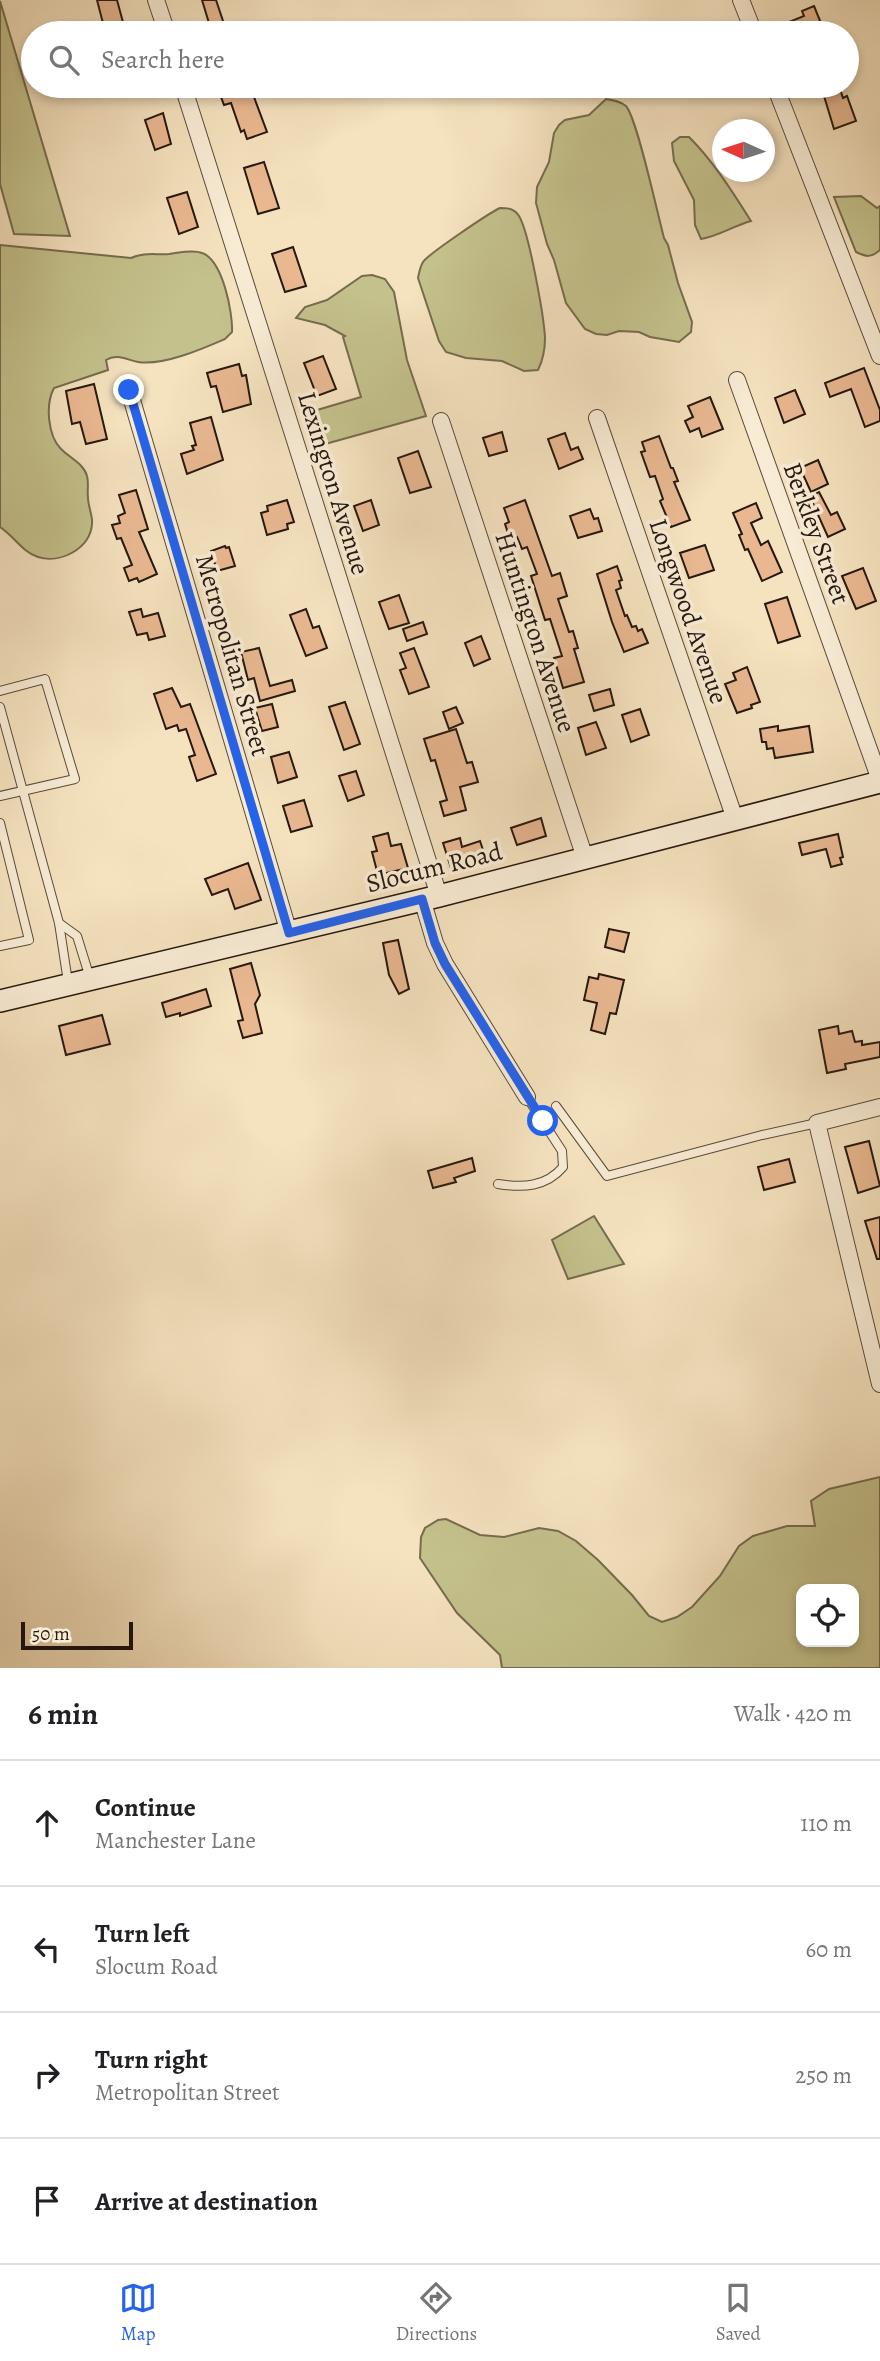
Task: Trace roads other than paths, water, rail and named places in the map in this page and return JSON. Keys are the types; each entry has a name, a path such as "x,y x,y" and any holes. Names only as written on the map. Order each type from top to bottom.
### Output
{"main road":[{"name":"Slocum Road","path":"0,1001 289,933 880,781"}],"street":[{"path":"156,0 163,21"},
{"path":"741,0 749,21"},
{"name":"Lexington Avenue","path":"187,98 430,897 428,923 440,954 527,1097"},
{"path":"780,98 880,356"},
{"name":"Berkley Street","path":"737,380 880,781"},
{"name":"Metropolitan Street","path":"129,390 289,933"},
{"name":"Longwood Avenue","path":"597,418 734,820"},
{"name":"Huntington Avenue","path":"441,421 585,858"},
{"path":"879,1374 817,1123 880,1107"}],"lane":[{"path":"0,691 45,678 75,779 0,796"},
{"path":"0,706 59,923 69,984"},
{"path":"0,823 29,940 0,946"},
{"path":"59,923 78,936 91,979"},
{"path":"498,1184 518,1187 533,1185 549,1180 563,1167 562,1151 527,1097"},
{"path":"556,1105 607,1176 817,1123"}]}
